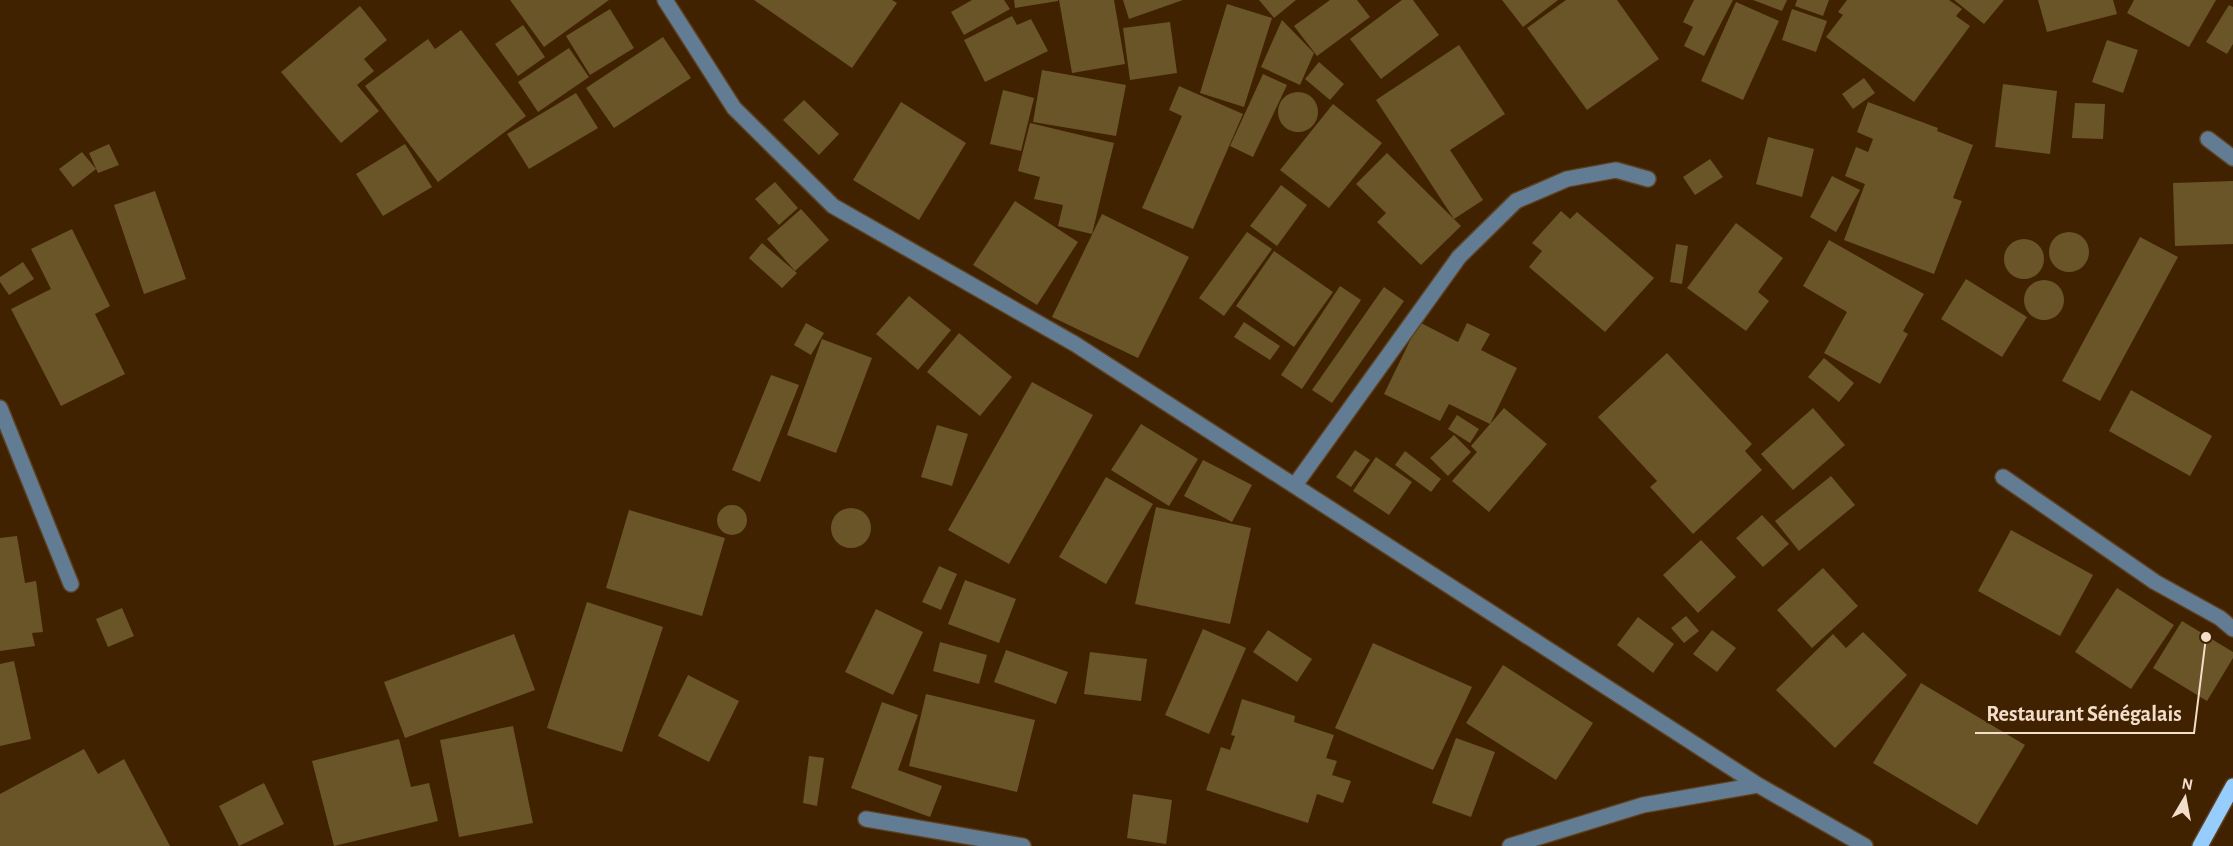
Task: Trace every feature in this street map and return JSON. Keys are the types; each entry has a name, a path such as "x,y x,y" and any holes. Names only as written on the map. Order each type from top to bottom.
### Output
{"main road":[{"path":"2200,846 2233,786"}],"street":[{"path":"665,0 734,108 833,206 1075,344 1758,785 1865,846"},
{"path":"2208,139 2233,158"},
{"path":"1295,485 1459,257 1516,201 1567,179 1616,170 1648,179"},
{"path":"0,408 71,584"},
{"path":"2003,477 2155,582 2220,618 2233,629"},
{"path":"1510,846 1643,806 1758,785"},
{"path":"866,819 1023,846"}],"building":[{"path":"510,0 609,0 544,47"},
{"path":"754,0 892,0 897,3 852,68"},
{"path":"972,0 1004,0 1010,9 964,35 951,12"},
{"path":"1014,0 1058,0 1058,1 1015,8"},
{"path":"1059,0 1114,0 1125,64 1072,73"},
{"path":"1123,0 1183,0 1129,19"},
{"path":"1259,0 1296,0 1274,18"},
{"path":"1330,0 1357,0 1370,17 1317,56 1294,26"},
{"path":"1402,0 1413,0 1439,35 1381,79 1350,39"},
{"path":"1502,0 1558,0 1523,27"},
{"path":"1566,0 1617,0 1659,59 1587,110 1527,28"},
{"path":"1694,0 1733,0 1704,56 1684,46 1693,27 1683,22"},
{"path":"1753,0 1787,0 1782,11"},
{"path":"1797,0 1829,0 1823,16 1795,6"},
{"path":"1847,0 1949,0 1962,9 1956,16 1970,26 1914,102 1826,37 1843,15 1838,12"},
{"path":"1954,0 2004,0 1984,24"},
{"path":"2038,0 2113,0 2117,14 2047,32"},
{"path":"2134,0 2216,0 2189,47 2127,13"},
{"path":"1736,2 1779,21 1743,100 1701,81"},
{"path":"1227,4 1272,18 1244,107 1200,93"},
{"path":"2229,5 2233,7 2233,44 2227,54 2206,42"},
{"path":"360,6 387,40 364,59 374,71 357,85 379,111 341,143 281,72"},
{"path":"610,9 634,48 590,75 566,36"},
{"path":"1792,9 1827,21 1816,52 1782,40"},
{"path":"1012,16 1017,25 1031,19 1048,51 985,82 964,40"},
{"path":"1282,20 1314,53 1300,85 1261,67"},
{"path":"1170,22 1177,73 1130,80 1123,28"},
{"path":"523,25 545,57 518,76 495,44"},
{"path":"461,30 526,116 438,182 365,86 428,39 435,49"},
{"path":"663,37 691,78 614,128 586,88"},
{"path":"2107,40 2138,50 2123,93 2092,82"},
{"path":"1459,45 1505,114 1450,150 1483,200 1454,219 1376,100"},
{"path":"569,48 589,77 538,112 518,82"},
{"path":"1319,62 1344,84 1330,100 1305,79"},
{"path":"1042,70 1126,85 1116,136 1033,122"},
{"path":"1263,74 1287,85 1253,157 1230,146"},
{"path":"1864,78 1875,93 1853,109 1842,94"},
{"path":"2003,84 2057,91 2050,154 1995,147"},
{"path":"1179,86 1243,114 1193,229 1142,208 1182,116 1169,110"},
{"path":"1003,90 1034,98 1021,151 990,144"},
{"path":"1298,92 1306,93 1312,98 1317,104 1317,120 1312,126 1306,131 1298,132 1290,131 1284,126 1279,120 1278,112 1279,104 1284,98 1290,93"},
{"path":"576,93 598,128 529,169 507,134"},
{"path":"804,100 839,134 819,155 783,120"},
{"path":"901,102 966,143 919,220 853,180"},
{"path":"1868,102 1938,128 1937,131 1973,145 1953,198 1962,201 1934,274 1844,240 1865,184 1845,176 1856,147 1868,152 1873,139 1857,132"},
{"path":"2075,103 2105,104 2103,139 2072,138"},
{"path":"1333,104 1382,143 1329,208 1280,170"},
{"path":"1030,123 1114,143 1092,234 1058,226 1063,205 1034,199 1040,177 1018,171"},
{"path":"1768,137 1814,149 1802,197 1756,184"},
{"path":"109,144 119,165 98,173 89,153"},
{"path":"405,144 432,187 383,216 356,174"},
{"path":"82,152 96,169 73,187 59,169"},
{"path":"1387,153 1461,226 1421,265 1377,222 1386,213 1356,184"},
{"path":"1710,159 1723,177 1695,195 1683,177"},
{"path":"1832,176 1860,190 1836,232 1810,217"},
{"path":"2233,181 2233,244 2175,246 2173,183"},
{"path":"775,182 798,208 779,225 755,199"},
{"path":"1281,185 1307,205 1277,246 1250,226"},
{"path":"155,191 186,279 144,294 114,205"},
{"path":"1015,201 1078,242 1037,305 973,265"},
{"path":"801,209 829,240 795,271 767,239"},
{"path":"1561,211 1570,219 1577,212 1654,278 1605,332 1529,267 1542,251 1532,243"},
{"path":"1102,214 1189,257 1138,358 1052,317"},
{"path":"1736,223 1783,258 1758,292 1769,301 1746,331 1687,288"},
{"path":"72,229 110,306 95,314 125,374 61,406 11,309 51,289 31,249"},
{"path":"1247,232 1272,249 1224,316 1199,298"},
{"path":"2069,232 2077,233 2083,238 2088,244 2088,260 2083,266 2077,271 2069,272 2061,271 2055,266 2050,260 2049,252 2050,244 2055,238 2061,233"},
{"path":"2140,237 2178,257 2100,401 2062,381"},
{"path":"2024,239 2038,245 2044,259 2038,273 2024,279 2010,273 2004,259 2010,245"},
{"path":"1829,240 1924,294 1903,331 1908,334 1880,384 1824,353 1847,312 1803,286"},
{"path":"762,243 797,273 782,288 749,258"},
{"path":"1676,244 1688,246 1682,284 1670,282"},
{"path":"1274,251 1333,292 1294,347 1236,306"},
{"path":"23,262 34,279 9,295 0,282 0,277"},
{"path":"1966,279 2027,317 2002,357 1941,319"},
{"path":"2044,280 2058,286 2064,300 2058,314 2044,320 2030,314 2024,300 2030,286"},
{"path":"1340,286 1361,300 1302,389 1281,375"},
{"path":"1384,287 1404,301 1332,403 1312,390"},
{"path":"909,296 951,330 918,370 876,334"},
{"path":"1244,322 1280,346 1270,360 1234,337"},
{"path":"1419,322 1458,342 1467,323 1490,334 1481,350 1517,368 1490,424 1449,404 1440,421 1384,394"},
{"path":"806,323 824,333 811,355 794,345"},
{"path":"959,333 1012,377 980,416 927,372"},
{"path":"822,339 872,358 836,453 787,435"},
{"path":"1667,353 1752,444 1745,451 1762,470 1693,534 1650,487 1657,481 1598,417"},
{"path":"1824,358 1854,383 1839,402 1808,377"},
{"path":"771,375 799,385 760,482 732,470"},
{"path":"1032,382 1093,415 1009,564 948,530"},
{"path":"2131,390 2212,436 2190,476 2109,431"},
{"path":"1504,408 1547,444 1489,512 1452,481 1477,452 1471,446"},
{"path":"1813,408 1845,445 1793,490 1761,454"},
{"path":"1457,415 1479,429 1470,443 1448,429"},
{"path":"1141,424 1198,459 1169,506 1111,470"},
{"path":"937,425 968,434 952,486 921,477"},
{"path":"1454,435 1471,452 1448,476 1430,458"},
{"path":"1355,450 1370,460 1351,487 1336,477"},
{"path":"1405,451 1441,479 1431,492 1395,465"},
{"path":"1376,457 1412,482 1389,515 1353,491"},
{"path":"1203,460 1252,485 1232,522 1184,496"},
{"path":"1831,476 1855,505 1799,551 1775,521"},
{"path":"1106,477 1153,504 1106,584 1059,557"},
{"path":"732,505 743,509 747,520 743,531 732,535 721,531 717,520 721,509"},
{"path":"1156,507 1251,528 1230,624 1135,604"},
{"path":"851,508 865,514 871,528 865,542 851,548 837,542 831,528 837,514"},
{"path":"629,510 725,538 702,616 606,588"},
{"path":"1762,515 1789,544 1763,567 1736,538"},
{"path":"2011,530 2093,575 2060,636 1978,591"},
{"path":"17,536 25,583 36,581 43,632 32,633 35,646 0,651 0,538"},
{"path":"1701,540 1736,577 1698,613 1663,575"},
{"path":"939,566 957,574 941,610 922,602"},
{"path":"1823,568 1858,606 1812,648 1777,610"},
{"path":"965,580 1016,599 999,643 948,624"},
{"path":"2117,588 2174,625 2131,689 2075,652"},
{"path":"587,602 663,627 622,752 547,728"},
{"path":"122,608 134,636 108,647 96,619"},
{"path":"876,609 923,632 893,695 845,672"},
{"path":"1686,616 1699,631 1684,643 1671,628"},
{"path":"1638,617 1674,644 1653,673 1617,645"},
{"path":"2182,621 2233,652 2233,658 2207,701 2153,668"},
{"path":"1203,629 1246,648 1209,734 1165,715"},
{"path":"1268,630 1312,659 1297,682 1253,652"},
{"path":"1712,630 1736,648 1717,672 1693,654"},
{"path":"1863,632 1907,675 1835,748 1776,690 1833,634 1846,648"},
{"path":"514,634 535,690 405,738 384,682"},
{"path":"940,642 987,655 979,684 933,671"},
{"path":"1373,643 1472,687 1433,770 1335,728"},
{"path":"1006,650 1068,672 1056,704 994,682"},
{"path":"1090,652 1147,659 1141,701 1084,694"},
{"path":"14,661 31,739 0,746 0,664"},
{"path":"1503,665 1593,723 1556,780 1466,723"},
{"path":"688,675 739,701 709,762 658,736"},
{"path":"1921,683 2025,745 1977,825 1873,763"},
{"path":"926,694 1035,720 1017,792 909,766"},
{"path":"1242,699 1295,716 1294,722 1334,735 1326,758 1337,761 1332,775 1351,781 1343,803 1317,794 1308,823 1206,790 1221,747 1230,750 1235,736 1231,735"},
{"path":"882,702 918,715 898,770 942,786 930,817 851,788"},
{"path":"513,726 533,823 459,837 440,740"},
{"path":"1456,738 1495,752 1471,817 1432,803"},
{"path":"399,739 411,787 429,783 438,821 334,846 312,761"},
{"path":"84,749 98,774 124,759 170,846 0,846 0,794"},
{"path":"809,756 824,758 817,806 803,803"},
{"path":"264,783 284,824 239,846 219,806"},
{"path":"1133,794 1172,800 1166,844 1127,838"}],"place":[{"name":"Restaurant Sénégalais","path":"2206,637"}]}
